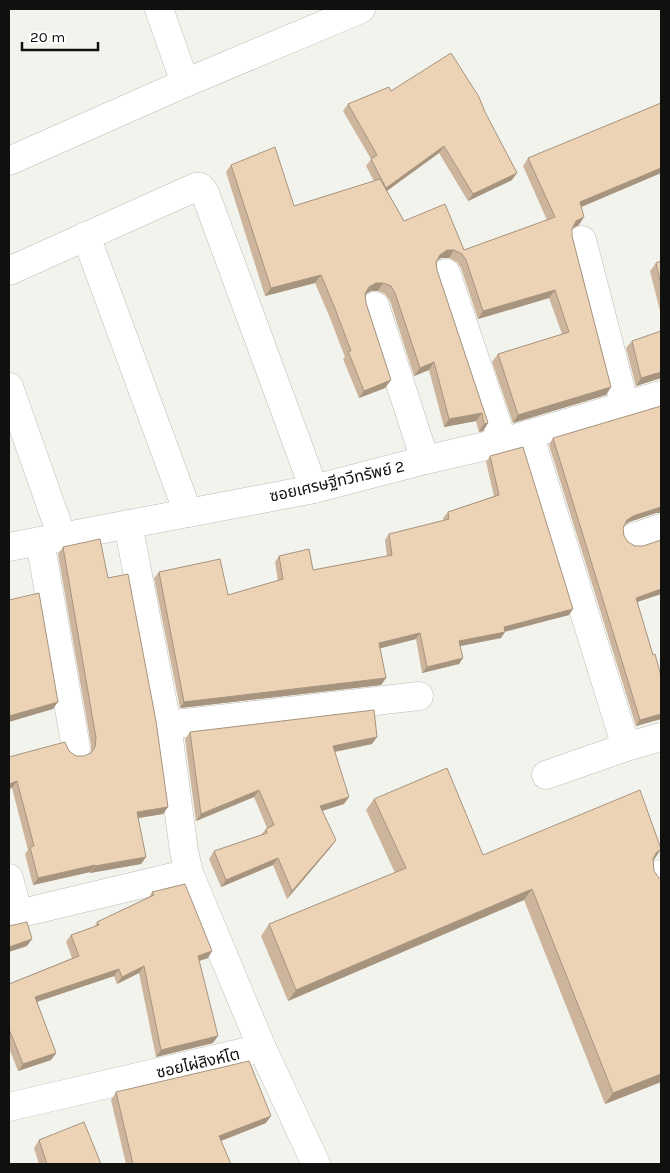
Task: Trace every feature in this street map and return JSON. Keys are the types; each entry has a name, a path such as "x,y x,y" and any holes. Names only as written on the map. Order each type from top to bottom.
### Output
{"street":[{"path":"160,9 185,82"},
{"path":"9,161 185,82 355,10"},
{"path":"9,272 196,187 203,189 314,489"},
{"path":"86,236 188,513"},
{"path":"582,240 625,406"},
{"path":"446,273 516,438 626,747"},
{"path":"374,306 425,460"},
{"name":"ซอยเศรษฐีทวีทรัพย์ 2","path":"9,547 314,489 516,438 661,395"},
{"path":"12,403 51,539 76,748"},
{"path":"128,524 167,725 184,851 189,873 262,1048"},
{"path":"634,537 661,528"},
{"path":"167,725 419,696"},
{"path":"546,775 661,737"},
{"path":"9,878 13,915 189,873"},
{"name":"ซอยไผ่สิงห์โต","path":"9,1107 262,1048 316,1164"}],"building":[{"path":"451,53 479,97 517,173 473,194 444,146 386,188 371,159 377,155 348,104 389,87 391,91"},
{"path":"661,103 661,168 580,202 584,217 576,221 572,229 572,236 611,387 518,415 498,354 569,332 555,290 483,311 466,260 462,254 454,250 447,250 440,255 436,262 437,270 488,423 484,424 482,413 449,419 434,362 420,368 395,293 391,286 383,283 376,283 369,287 365,294 366,303 391,380 364,391 348,351 351,351 321,275 271,288 231,165 275,147 294,206 380,179 404,221 445,204 464,250 555,217 528,158"},
{"path":"661,261 661,285 656,263"},
{"path":"661,331 661,372 641,378 632,341"},
{"path":"661,406 661,507 633,516 627,520 623,528 624,536 628,542 635,546 643,546 661,540 661,589 636,598 661,676 661,714 640,720 553,438"},
{"path":"523,447 573,609 504,627 505,632 459,641 463,658 427,667 420,633 379,643 386,678 184,702 159,572 220,559 228,595 283,579 279,556 309,549 313,570 392,555 389,534 449,519 448,512 499,495 490,456"},
{"path":"100,539 108,578 128,574 156,721 168,807 137,812 146,857 95,865 38,878 30,847 34,846 17,781 9,784 9,757 65,742 69,751 76,756 84,756 91,753 95,747 96,738 63,547"},
{"path":"39,593 58,702 9,716 9,600"},
{"path":"374,710 377,737 333,746 349,797 320,806 336,840 292,891 278,858 226,880 214,851 267,833 266,829 274,825 259,790 201,814 190,732"},
{"path":"447,768 483,855 640,790 661,849 653,859 654,871 661,879 661,1074 613,1093 532,889 296,990 269,924 406,868 374,799"},
{"path":"185,884 212,951 198,956 218,1036 161,1050 144,966 122,977 119,969 35,997 56,1053 23,1064 9,1029 9,984 79,956 71,935 99,925 97,922 154,895 152,892"},
{"path":"27,922 32,939 9,947 9,926"},
{"path":"249,1061 271,1116 219,1136 231,1164 133,1164 116,1092"},
{"path":"84,1122 101,1164 47,1164 39,1140"}]}
